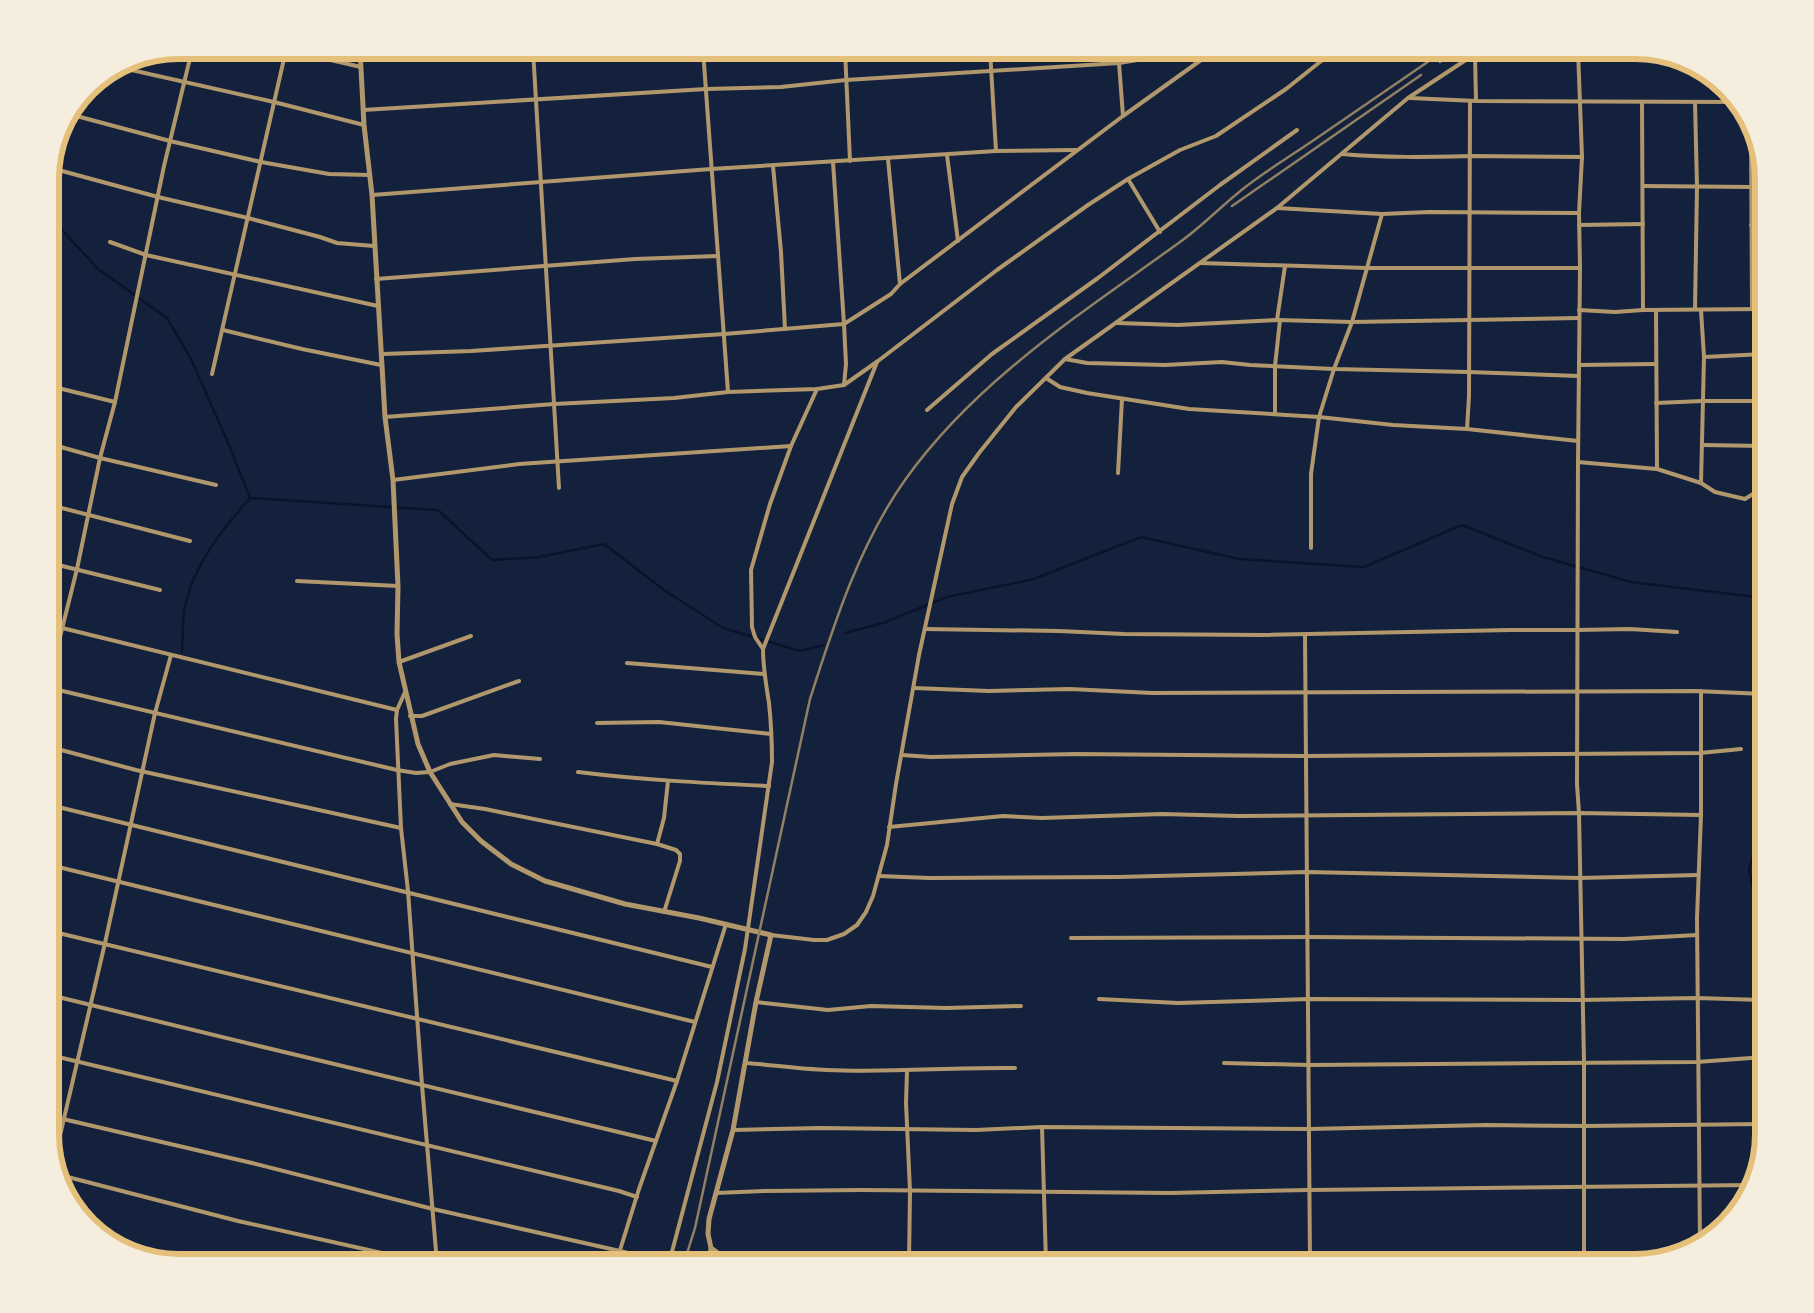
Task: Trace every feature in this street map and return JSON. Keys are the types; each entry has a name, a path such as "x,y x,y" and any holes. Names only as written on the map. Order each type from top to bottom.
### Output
{"street":[{"path":"59,643 77,569 100,458 115,402 170,141 190,59"},
{"path":"212,374 285,59"},
{"path":"326,59 361,67"},
{"path":"361,59 364,125 372,194 382,354 381,365 392,480 398,586 397,634 399,662 410,716 418,744 430,772 462,822 481,841 511,864 545,882 625,904 760,931 771,935 814,940 827,940 844,934 857,925 866,912 879,876 887,845 925,629 952,504 962,477 979,452 1016,407 1065,359 1278,208 1408,98 1467,59"},
{"path":"533,59 559,488"},
{"path":"704,59 728,392"},
{"path":"845,59 850,161"},
{"path":"990,59 996,152"},
{"path":"363,110 706,89 781,87 846,80 1119,63 1142,59"},
{"path":"382,354 551,346 785,330 844,324 891,294 900,284 1077,150 1203,59"},
{"path":"385,417 554,404 674,398 728,392 817,389 844,385 996,270 1088,205 1128,179 1180,150 1216,136 1286,89 1324,59"},
{"path":"1475,59 1476,101"},
{"path":"1579,59 1582,157 1579,213 1577,784 1584,1062 1582,1188 1584,1254"},
{"path":"1119,63 1123,116"},
{"path":"129,70 274,102 364,125"},
{"path":"1408,98 1470,101 1728,102"},
{"path":"1467,429 1469,396 1470,101"},
{"path":"1642,102 1643,310"},
{"path":"1695,102 1697,187 1695,309"},
{"path":"77,116 170,141 261,162 329,174 370,175"},
{"path":"927,410 992,354 1297,130"},
{"path":"1579,310 1615,312 1752,309 1751,148"},
{"path":"372,194 712,169 996,152 1077,150"},
{"path":"1342,154 1373,157 1431,158 1469,156 1582,157"},
{"path":"947,155 958,241"},
{"path":"888,159 900,284"},
{"path":"833,162 846,364 844,385"},
{"path":"773,166 781,252 785,330"},
{"path":"59,170 158,197 248,218 337,243 374,246"},
{"path":"1128,179 1160,232"},
{"path":"1643,186 1751,187"},
{"path":"1278,208 1382,214 1579,213"},
{"path":"1311,548 1311,474 1319,417 1334,369 1352,322 1382,214"},
{"path":"1579,225 1643,224"},
{"path":"1751,225 1755,225"},
{"path":"110,242 146,255 235,273 378,306"},
{"path":"376,279 635,259 718,256"},
{"path":"1200,263 1367,268 1580,268"},
{"path":"1275,414 1275,366 1278,320 1285,266"},
{"path":"1656,310 1656,469"},
{"path":"1701,310 1704,357 1701,483"},
{"path":"1117,323 1178,325 1278,320 1352,322 1579,318"},
{"path":"222,330 302,350 381,365"},
{"path":"1704,357 1755,354"},
{"path":"1065,359 1087,363 1165,365 1222,362 1334,369 1578,376"},
{"path":"762,649 878,361"},
{"path":"1578,365 1656,364"},
{"path":"1046,378 1060,386 1087,393 1189,408 1319,417 1393,425 1467,429 1578,441"},
{"path":"59,388 115,402"},
{"path":"671,1254 717,1082 745,949 772,762 772,734 762,649 752,627 752,570 770,504 791,446 817,389"},
{"path":"1118,473 1122,399"},
{"path":"1656,403 1755,401"},
{"path":"1702,445 1755,446"},
{"path":"392,480 519,464 791,446"},
{"path":"59,447 216,485"},
{"path":"1578,462 1656,469 1701,483 1715,492 1745,499 1755,493"},
{"path":"59,507 190,541"},
{"path":"59,565 160,590"},
{"path":"297,581 398,586"},
{"path":"59,627 397,710"},
{"path":"925,629 1124,634 1306,635 1630,629 1677,632"},
{"path":"1306,635 1310,1254"},
{"path":"399,662 471,636"},
{"path":"59,1141 106,943 155,713 171,655"},
{"path":"627,663 764,674"},
{"path":"410,716 422,716 519,681"},
{"path":"914,688 988,691 1070,689 1152,693 1306,694 1701,691 1755,694"},
{"path":"59,690 416,773 430,772 450,764 494,755 540,759"},
{"path":"1700,1235 1697,998 1698,875 1701,815 1701,691"},
{"path":"405,692 397,710 397,770 400,828 408,891 436,1254"},
{"path":"597,723 658,722 772,734"},
{"path":"59,749 143,772 400,828"},
{"path":"902,755 931,757 1076,754 1306,756 1578,752 1700,753 1741,749"},
{"path":"578,772 625,778 769,786"},
{"path":"657,844 664,818 668,781"},
{"path":"450,804 485,809 657,844 676,850 680,854 680,860 664,912"},
{"path":"59,807 408,891 712,967"},
{"path":"889,827 1003,816 1042,818 1162,814 1307,815 1579,812 1701,815"},
{"path":"59,867 695,1022"},
{"path":"879,876 1108,877 1307,872 1580,878 1698,875"},
{"path":"619,1254 677,1081 726,924"},
{"path":"59,933 677,1081"},
{"path":"709,1254 711,1248 708,1234 709,1219 733,1130 756,1002 771,935"},
{"path":"1071,938 1624,939 1698,935"},
{"path":"59,996 656,1141"},
{"path":"1100,999 1178,1003 1308,999 1582,1000 1697,998 1755,1000"},
{"path":"756,1002 828,1010 871,1006 946,1008 1022,1006"},
{"path":"59,1057 619,1191 637,1197"},
{"path":"1224,1063 1309,1065 1698,1062 1755,1058"},
{"path":"746,1063 826,1070 907,1071 1015,1068"},
{"path":"907,1071 910,1192 909,1254"},
{"path":"59,1118 252,1163 433,1209 635,1254"},
{"path":"733,1130 821,1128 976,1130 1042,1127 1309,1129 1486,1125 1755,1124"},
{"path":"1042,1127 1046,1254"},
{"path":"67,1177 238,1221 386,1254"},
{"path":"716,1193 764,1191 1044,1191 1170,1194 1309,1190 1744,1185"},
{"path":"711,1248 719,1254"}],"waterway":[{"path":"59,227 98,269 167,318 191,359 250,498 438,510 492,560 539,557 604,544 664,590 723,628 800,651 823,645"},
{"path":"182,652 184,611 195,576 210,548 250,498"},
{"path":"845,633 883,623 947,597 1034,579 1141,537 1239,559 1364,567 1462,525 1543,557 1631,582 1755,597"},
{"path":"1755,850 1749,869 1755,897"}],"railway":[{"path":"687,1254 695,1228 810,699 849,586 874,531 889,505 905,480 933,444 997,379 1032,350 1189,235 1256,179 1432,59"},
{"path":"1440,62 1444,59"},
{"path":"1232,206 1421,75"}]}
